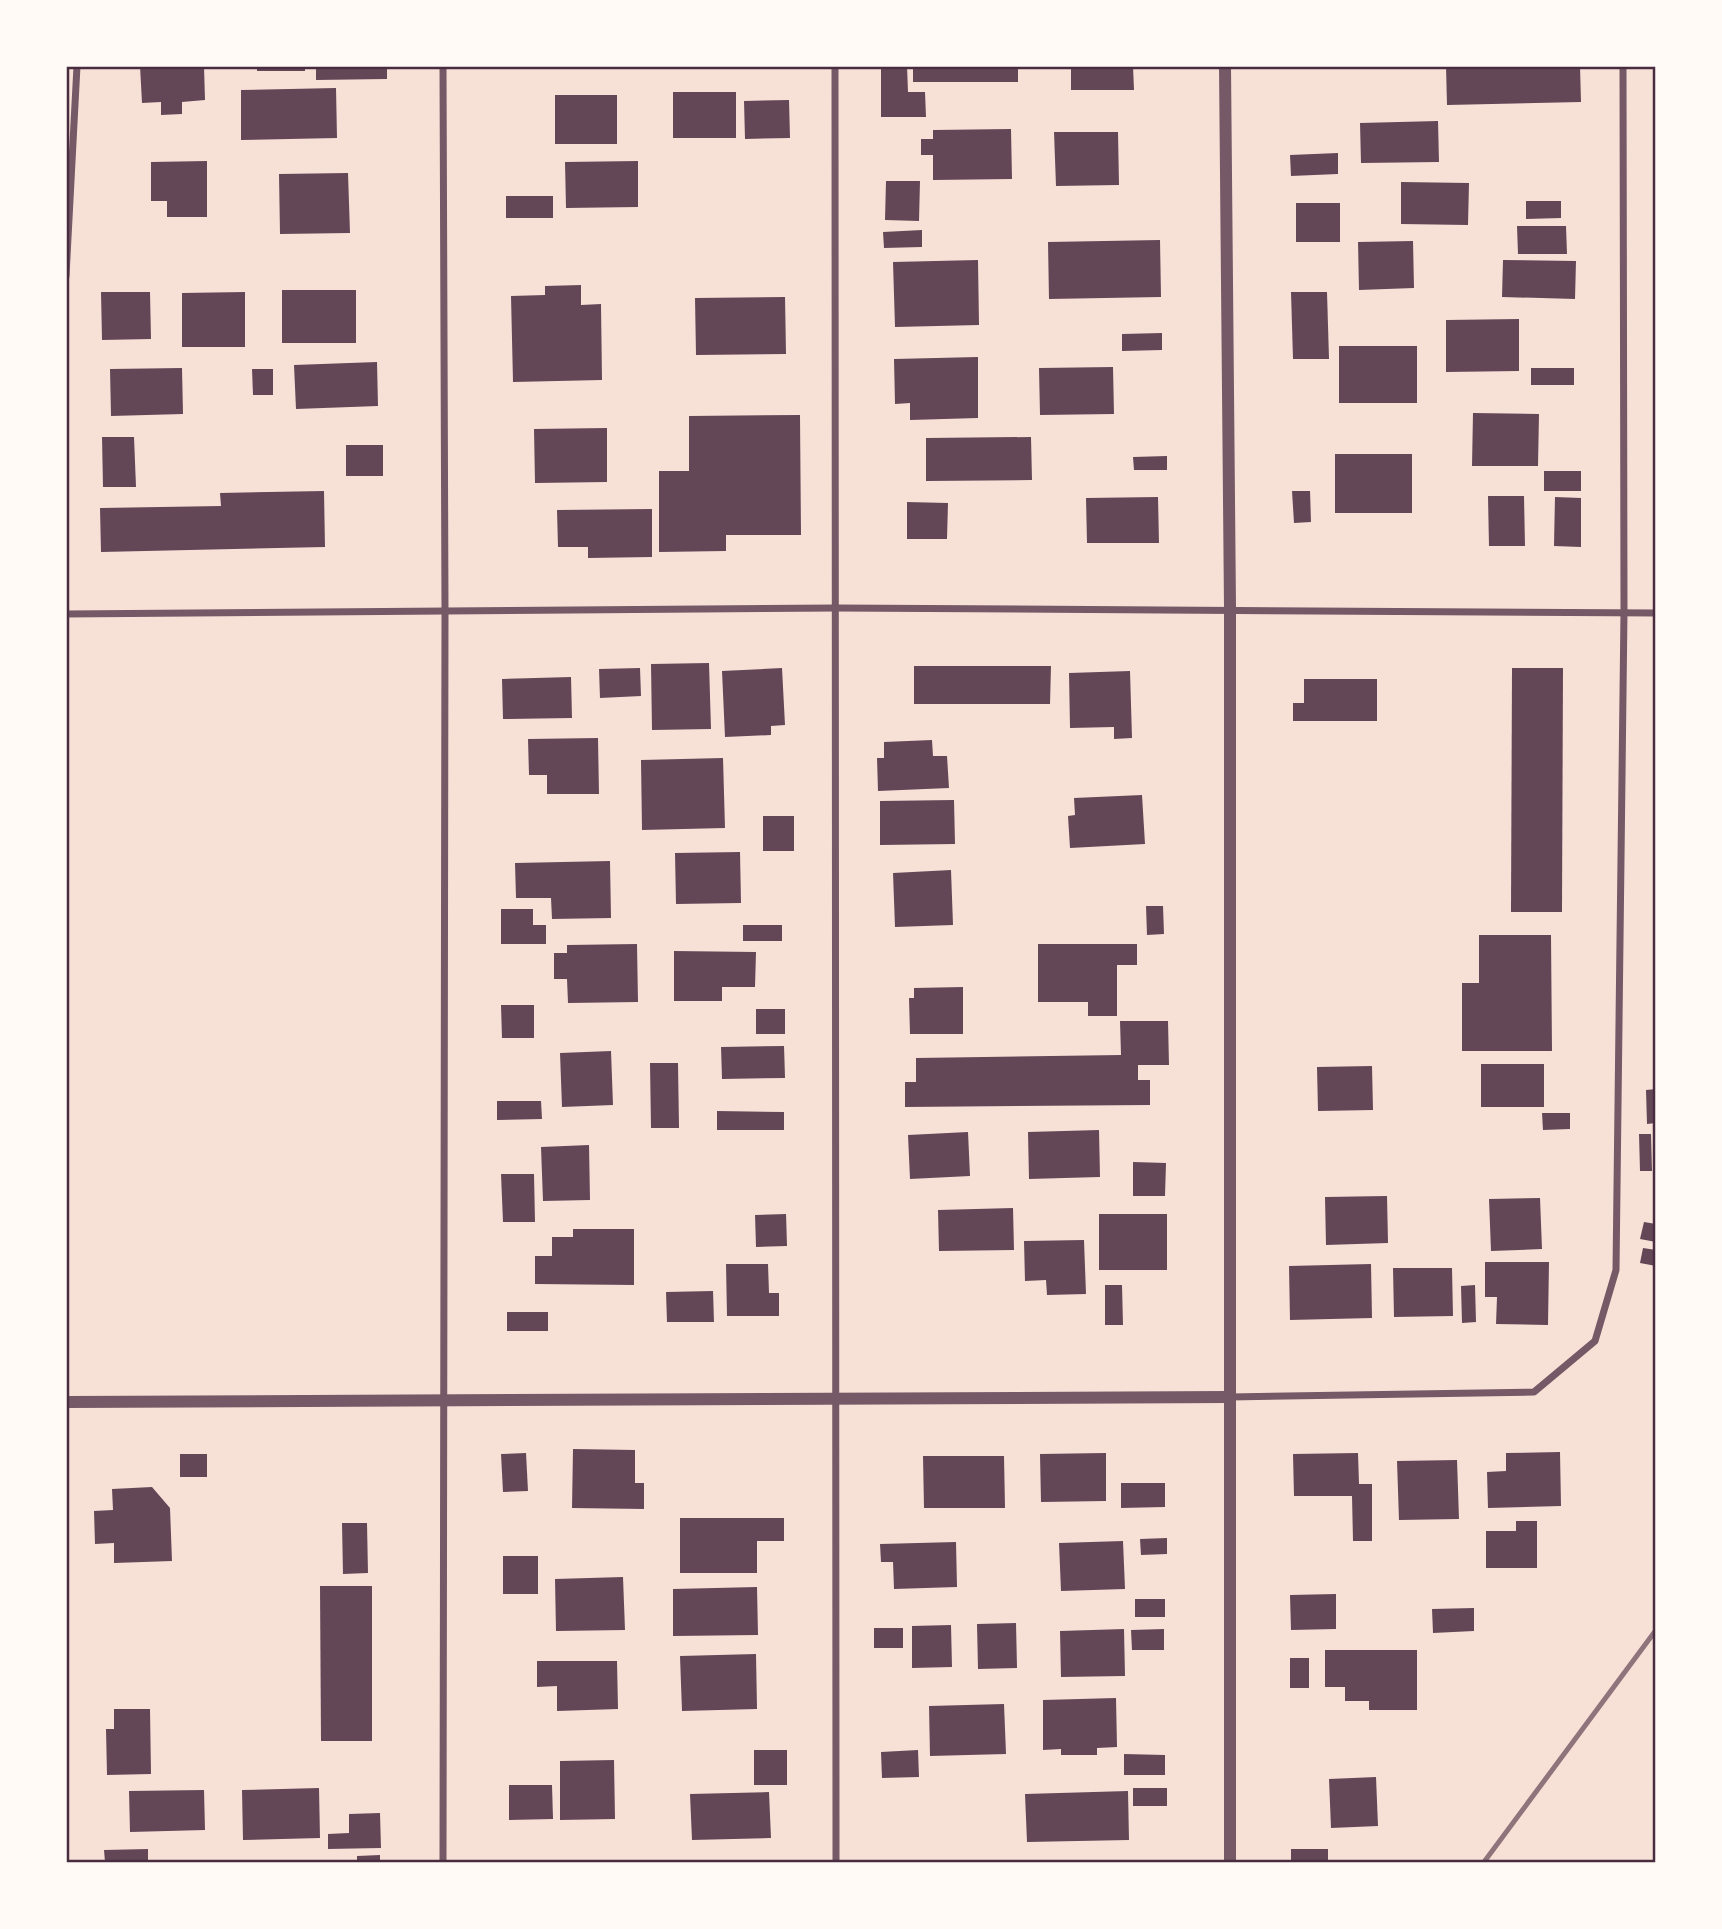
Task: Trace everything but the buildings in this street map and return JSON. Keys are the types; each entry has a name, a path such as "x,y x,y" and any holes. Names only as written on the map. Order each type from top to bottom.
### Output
{"street":[{"path":"66,276 77,66"},
{"path":"443,66 443,1863"},
{"path":"835,66 836,1863"},
{"path":"1225,66 1230,608 1230,1863"},
{"path":"66,1402 1229,1397 1534,1392 1595,1341 1616,1270 1624,612 1623,66"},
{"path":"66,614 836,608 1656,612"}],"railway":[{"path":"1484,1862 1656,1630"}]}
